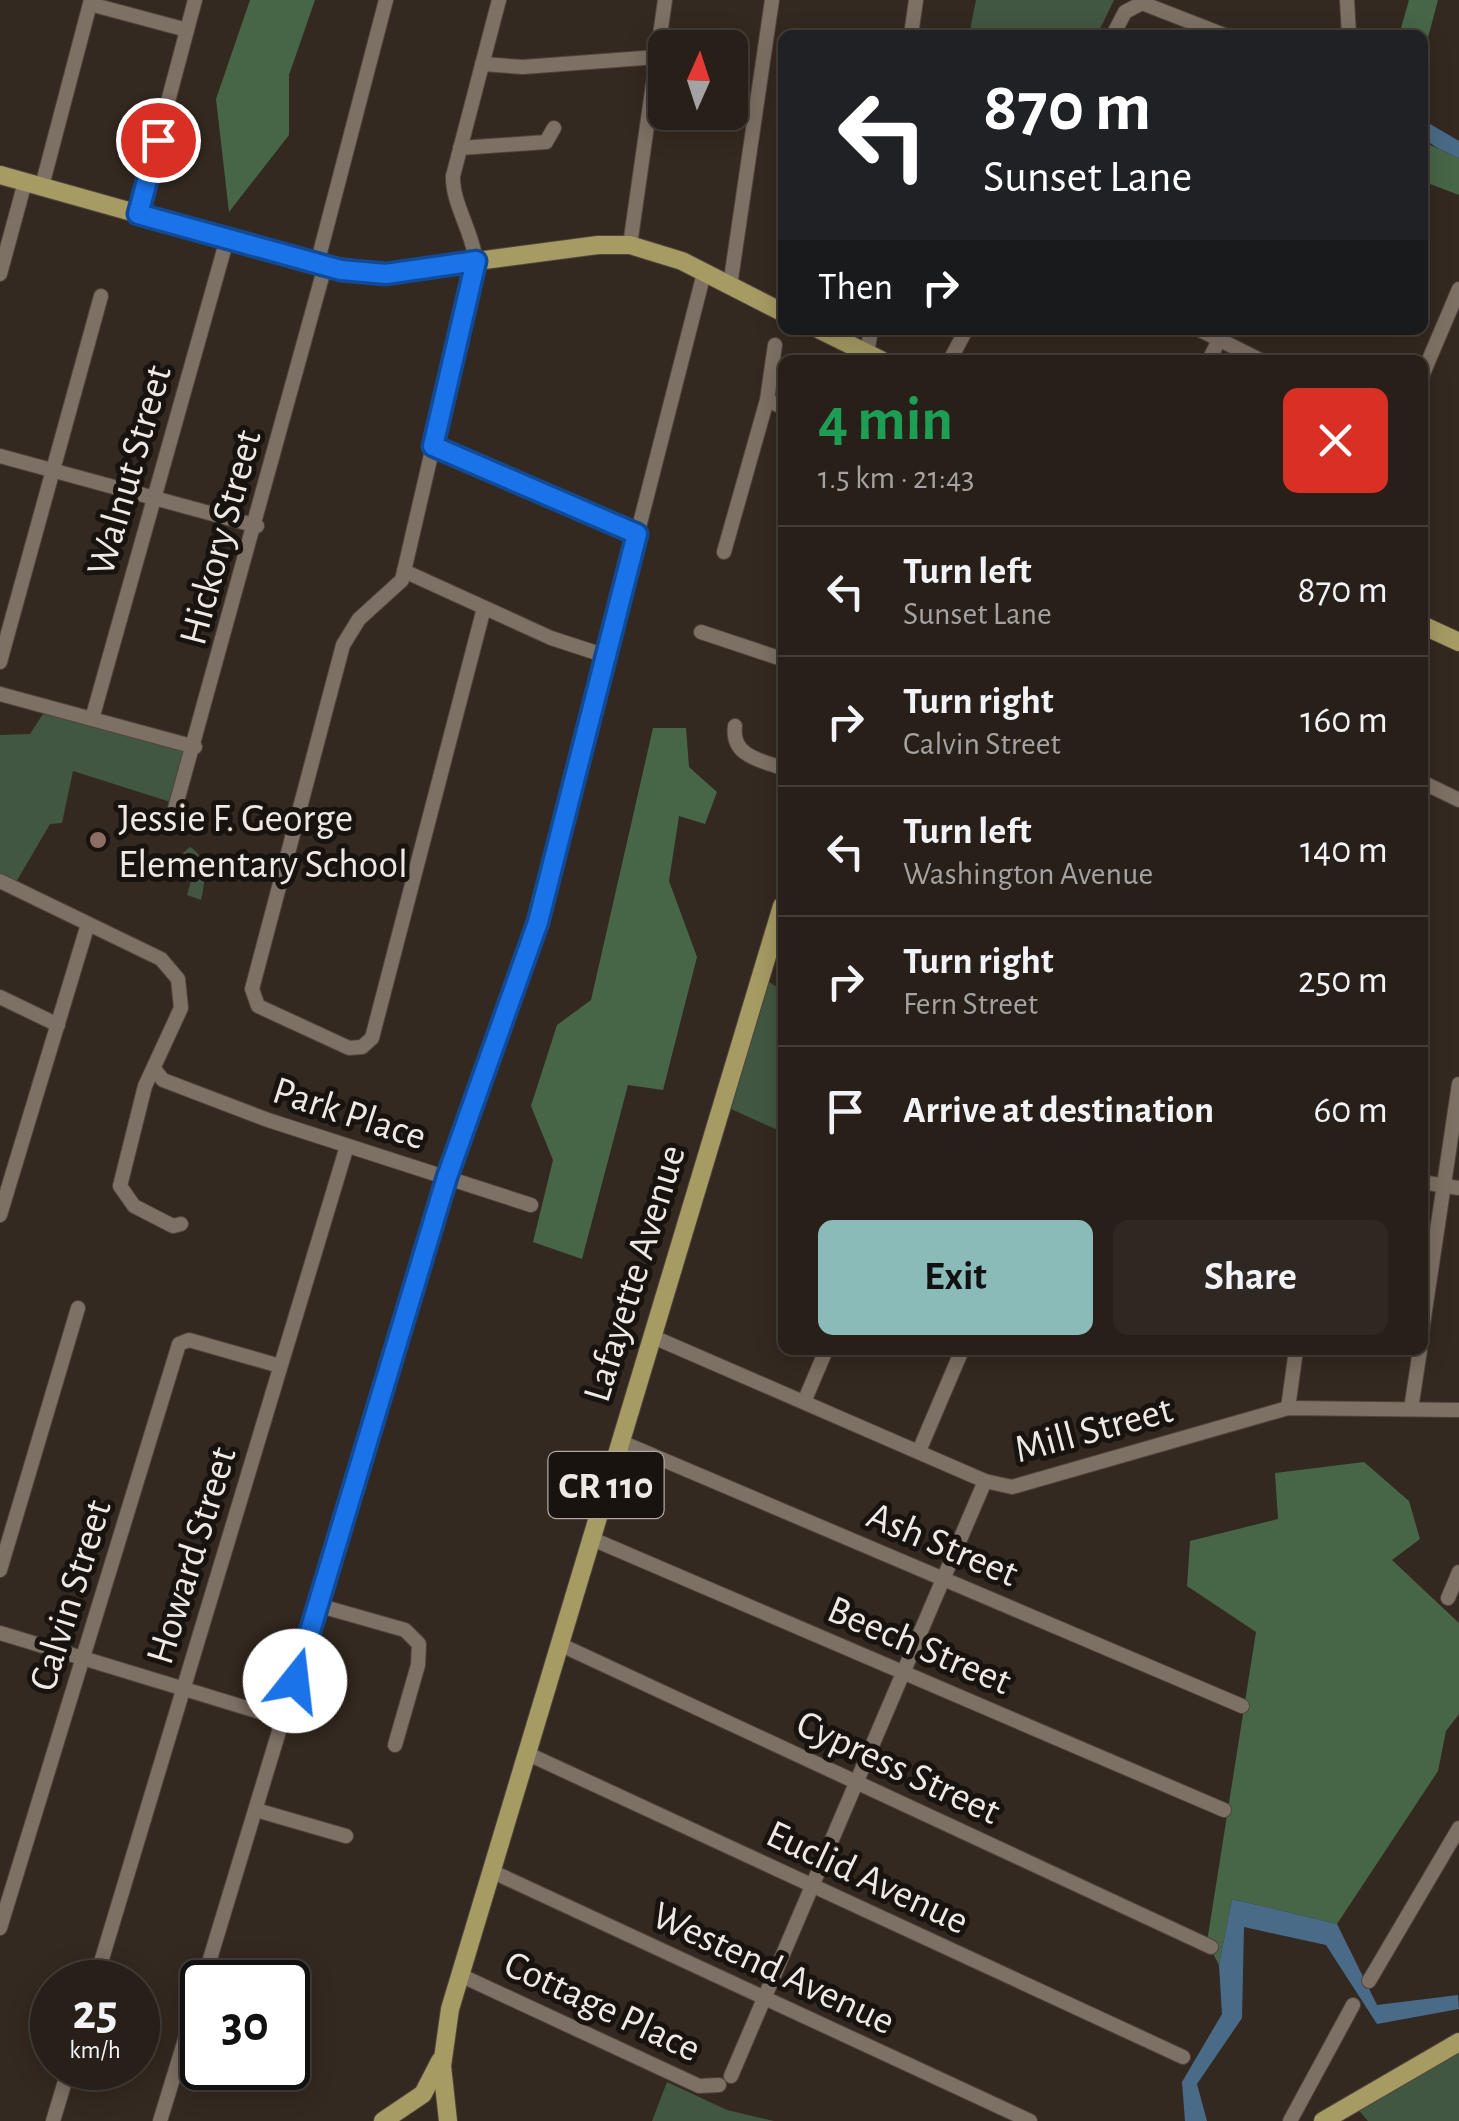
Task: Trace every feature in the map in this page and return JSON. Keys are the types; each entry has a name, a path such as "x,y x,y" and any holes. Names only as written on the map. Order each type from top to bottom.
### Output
{"main road":[{"path":"0,174 321,265 386,274 598,245 630,245 704,272 778,310"},
{"path":"830,335 870,355"},
{"path":"1428,628 1459,642"},
{"name":"Lafayette Avenue","path":"442,2061 460,1974 651,1336 778,931"},
{"path":"1323,2121 1459,2042"},
{"path":"442,2061 448,2121"},
{"name":"CR 110","path":"389,2120 423,2094 442,2061"}],"street":[{"path":"138,214 195,0"},
{"name":"Hickory Street","path":"171,823 256,526 386,0"},
{"path":"484,608 372,1038 356,1048 258,1006 252,993 343,645 360,619 402,580 476,261 472,233 453,186 498,0"},
{"path":"661,30 665,0"},
{"path":"730,286 772,0"},
{"path":"912,30 916,0"},
{"path":"1348,0 1349,30"},
{"path":"0,274 34,184 91,2 187,30"},
{"path":"1116,30 1125,12 1142,3 1211,30"},
{"path":"482,64 524,67 648,58"},
{"path":"630,245 648,120"},
{"path":"460,148 546,142 554,128"},
{"name":"Walnut Street","path":"92,719 227,239"},
{"path":"213,1960 447,1177 538,922 704,272"},
{"path":"1428,362 1459,288"},
{"path":"0,662 102,296"},
{"path":"1222,335 1252,355"},
{"path":"724,552 767,400 775,345"},
{"path":"767,400 778,405"},
{"path":"433,446 637,534"},
{"path":"0,456 256,526"},
{"path":"404,571 484,608 606,656"},
{"path":"701,632 778,658"},
{"path":"0,694 195,747"},
{"path":"735,726 734,738 740,750 778,766"},
{"path":"1428,785 1459,800"},
{"path":"0,881 166,963 178,979 181,1005 146,1086 120,1186 134,1206 173,1226 180,1224"},
{"path":"0,1215 88,924"},
{"path":"0,998 58,1025"},
{"name":"Park Place","path":"155,1070 163,1080 347,1146 531,1205"},
{"path":"1428,1301 1451,1187 1458,1093"},
{"name":"Howard Street","path":"102,1960 347,1146"},
{"path":"0,1570 78,1308"},
{"name":"Mill Street","path":"651,1336 985,1481 1022,1486 1288,1408 1459,1410"},
{"name":"Calvin Street","path":"0,1928 184,1340 280,1366"},
{"path":"804,1402 824,1355"},
{"path":"919,1450 960,1355"},
{"path":"1288,1408 1295,1355"},
{"path":"1411,1409 1419,1355"},
{"name":"Ash Street","path":"619,1441 1242,1706"},
{"path":"765,1998 985,1481"},
{"name":"Beech Street","path":"590,1538 1224,1810"},
{"path":"1448,1598 1459,1572"},
{"path":"318,1604 406,1630 419,1644 418,1666 395,1746"},
{"path":"0,1633 283,1719"},
{"name":"Cypress Street","path":"559,1644 1211,1947"},
{"name":"Euclid Avenue","path":"526,1753 1183,2057"},
{"path":"256,1810 346,1836"},
{"path":"1369,1982 1459,1828"},
{"name":"Westend Avenue","path":"491,1871 1030,2121"},
{"name":"Cottage Place","path":"460,1974 699,2086 725,2080 765,1998"},
{"path":"1290,2121 1353,2005"},
{"path":"160,2121 180,2062"},
{"path":"52,2121 62,2090"}],"green space":[{"path":"250,0 315,0 289,75 289,135 229,212 216,99"},
{"path":"976,0 1114,0 1099,30 970,30"},
{"path":"1409,0 1438,0 1428,37 1428,30 1400,30"},
{"path":"1428,142 1459,158 1459,195 1430,184 1428,190"},
{"path":"43,714 192,748 180,805 73,771 62,823 50,824 12,889 0,881 0,735 30,734"},
{"path":"653,728 686,728 689,767 717,792 705,824 679,816 669,881 697,957 663,1090 628,1085 582,1259 533,1242 553,1160 531,1106 557,1025 591,1000"},
{"path":"190,847 202,863 201,900 187,895 193,874 183,853"},
{"path":"769,982 778,988 778,1130 731,1109"},
{"path":"1364,1462 1409,1501 1420,1539 1392,1560 1459,1623 1459,1714 1446,1731 1438,1771 1337,1924 1232,1899 1219,1965 1207,1942 1256,1632 1187,1586 1190,1541 1278,1519 1275,1473"},
{"path":"1459,2042 1459,2121 1368,2121 1353,2104"},
{"path":"667,2082 727,2110 774,2121 652,2121"}],"water":[{"path":"1428,120 1459,141 1459,158 1441,150 1429,142"},
{"path":"1232,1899 1337,1924 1377,2005 1458,1995 1459,2009 1377,2024 1326,1945 1244,1927 1242,2018 1197,2084 1207,2121 1185,2121 1182,2082 1222,2014 1219,1965"}],"place":[{"name":"Jessie F. George Elementary School","path":"98,840"}],"route":[{"path":"158,140 138,214 341,270 386,274 476,261 433,446 637,534 538,922 447,1177 295,1681"}]}
